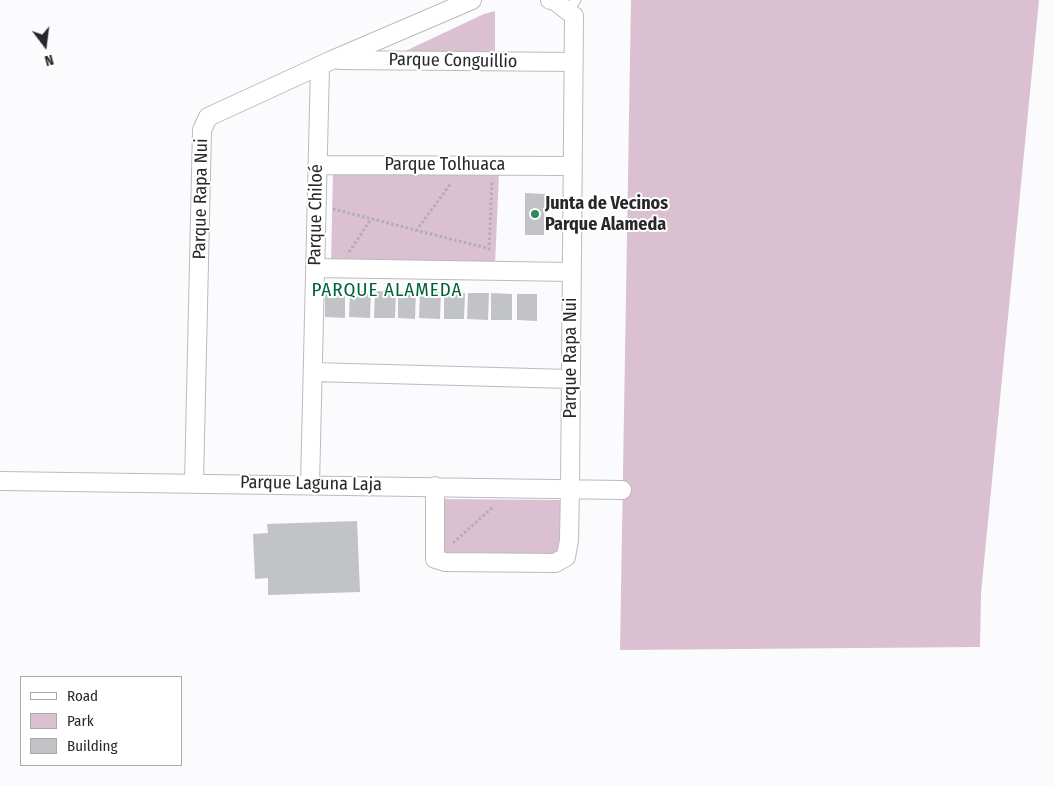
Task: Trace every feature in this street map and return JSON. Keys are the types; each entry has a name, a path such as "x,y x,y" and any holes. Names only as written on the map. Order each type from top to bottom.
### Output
{"street":[{"name":"Parque Rapa Nui","path":"194,482 202,130 208,117 326,63 472,0"},
{"name":"Parque Rapa Nui","path":"435,558 446,562 554,563 566,557 569,540 570,488 574,16 572,6 550,0"},
{"name":"Parque Conguillio","path":"326,63 574,62"},
{"name":"Parque Chiloé","path":"310,484 318,165 326,63"},
{"name":"Parque Tolhuaca","path":"318,165 573,166"},
{"path":"315,268 571,272"},
{"path":"312,372 570,379"},
{"name":"Parque Laguna Laja","path":"0,481 194,482 622,490"},
{"path":"435,486 435,558"}],"path":[{"path":"416,231 463,166"},
{"path":"489,271 492,166"},
{"path":"317,205 490,249"},
{"path":"337,269 371,219"},
{"path":"435,558 497,503"}],"green space":[{"path":"631,0 1039,0 981,593 980,647 620,650"},
{"path":"495,11 495,55 401,53 484,14"},
{"path":"333,171 499,173 495,265 331,264"},
{"path":"438,499 564,500 561,552 553,555 445,554 440,552"}],"building":[{"name":"Junta de Vecinos Parque Alameda","path":"525,193 545,194 544,235 525,235"},
{"path":"325,290 345,291 345,318 325,317"},
{"path":"350,291 371,291 370,318 349,317"},
{"path":"375,291 396,292 395,318 374,318"},
{"path":"398,292 416,292 415,319 398,318"},
{"path":"420,292 441,292 440,319 419,318"},
{"path":"444,292 465,293 464,319 444,319"},
{"path":"468,293 489,293 488,320 467,319"},
{"path":"491,293 512,294 512,320 491,320"},
{"path":"517,294 537,294 537,321 517,320"},
{"path":"357,521 360,592 268,595 268,578 255,579 253,534 268,533 267,524"}],"place":[{"name":"Junta de Vecinos Parque Alameda","path":"535,214"}],"district":[{"name":"PARQUE ALAMEDA","path":"387,291"}]}
